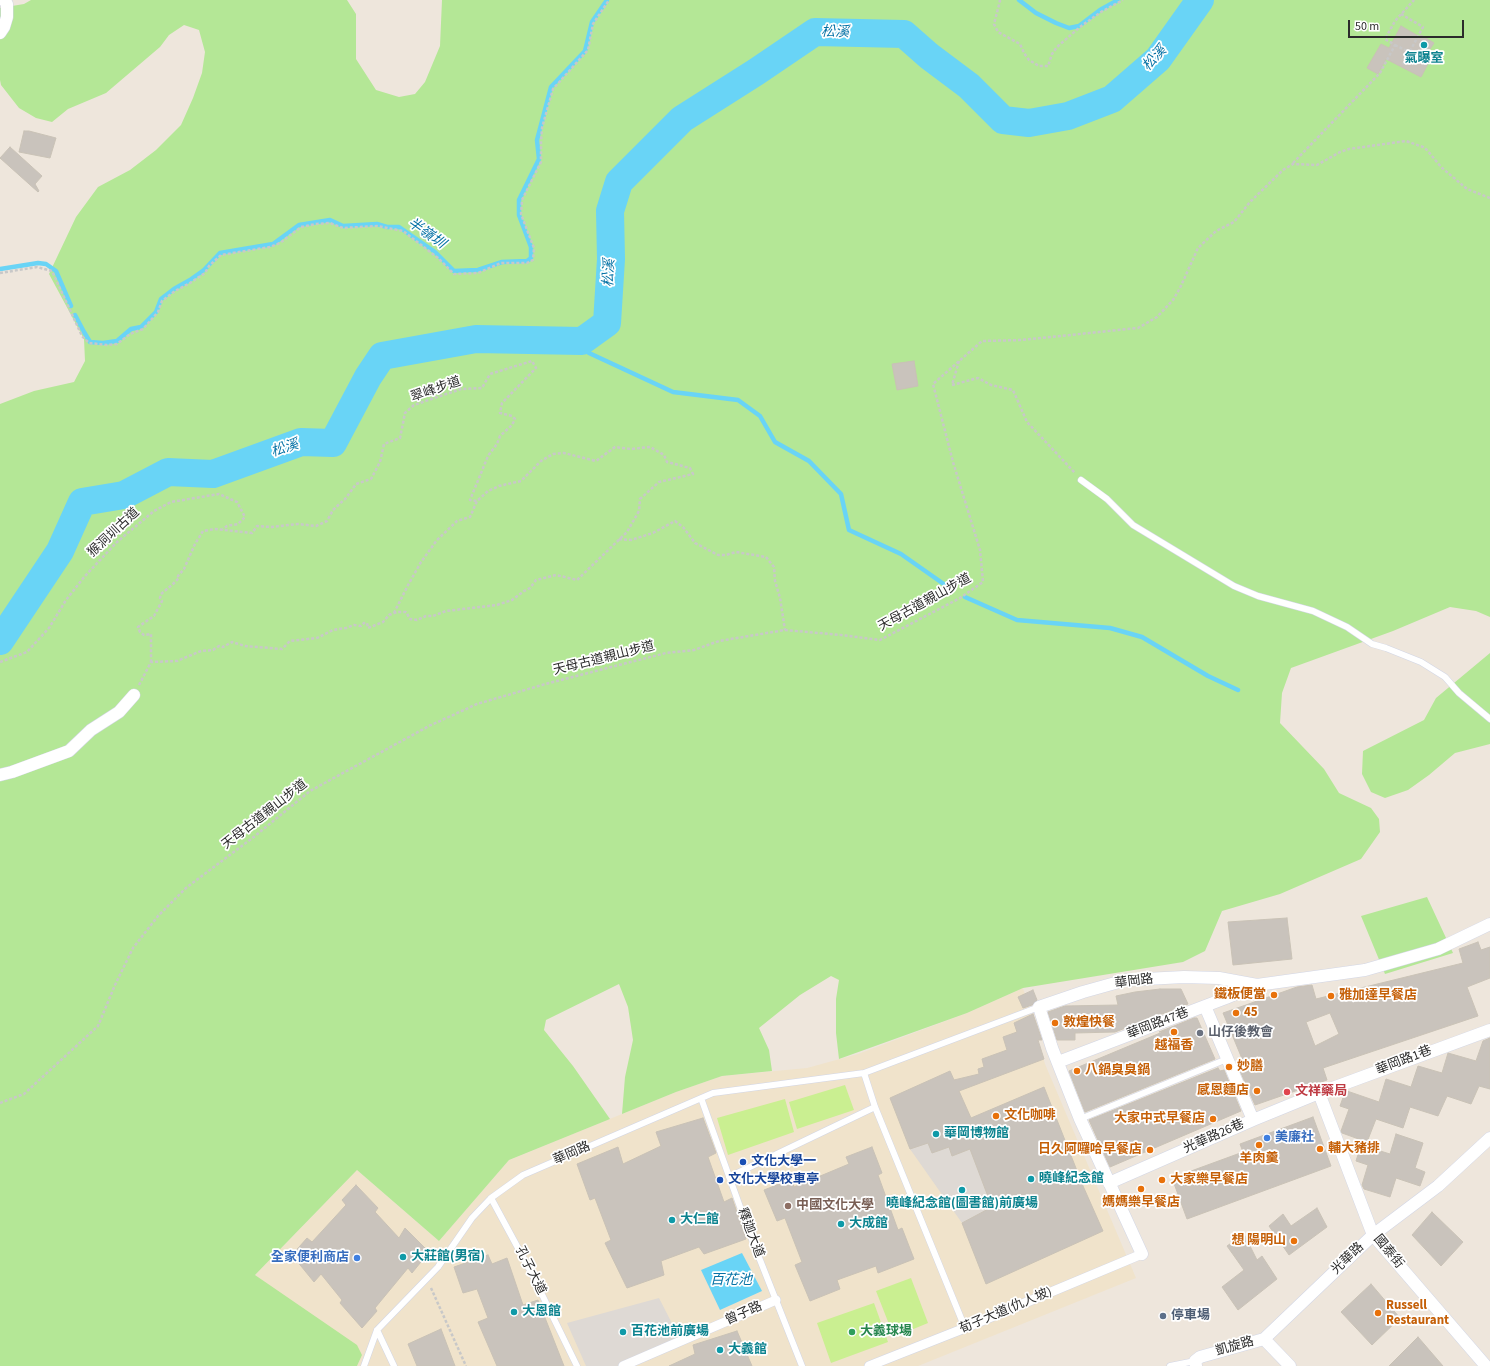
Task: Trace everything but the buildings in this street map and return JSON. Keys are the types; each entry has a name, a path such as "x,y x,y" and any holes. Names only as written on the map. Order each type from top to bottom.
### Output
{"street":[{"path":"0,33 4,27 7,17 7,4 4,0"},
{"path":"0,775 69,751 91,730 119,712 134,695"},
{"name":"華岡路","path":"1039,1007 1083,992 1126,980 1184,977 1219,978 1257,985 1365,970 1438,949 1490,924"},
{"name":"華岡路47巷","path":"1058,1062 1257,985"},
{"path":"1205,1006 1253,1120"},
{"path":"1039,1007 1080,1119 1142,1254"},
{"name":"華岡路1巷","path":"1319,1092 1490,1030"},
{"name":"光華路26巷","path":"1109,1183 1319,1092"},
{"name":"國泰街","path":"1319,1092 1373,1235 1486,1366"},
{"name":"光華路","path":"1264,1339 1373,1235 1438,1186 1490,1138"},
{"name":"荀子大道(仇人坡)","path":"869,1366 1142,1254"},
{"name":"曾子路","path":"623,1366 776,1300"},
{"name":"凱旋路","path":"1196,1364 1200,1358 1264,1339 1290,1366"}],"lane":[{"path":"1080,480 1107,499 1133,525 1234,586 1258,596 1313,611 1347,626 1372,644 1421,662 1445,677 1459,693 1490,719"},
{"name":"華岡路","path":"364,1366 377,1330 438,1267 472,1218 491,1198 524,1175 713,1093 864,1072 1039,1007"},
{"path":"1080,1119 1227,1059"},
{"path":"864,1072 875,1107 964,1328"},
{"name":"釋迦大道","path":"701,1098 749,1232 802,1366"},
{"path":"729,1177 875,1107"},
{"name":"孔子大道","path":"491,1198 531,1272 577,1366"},
{"path":"377,1330 394,1366"},
{"name":"凱旋路","path":"1170,1366 1196,1364"}],"path":[{"path":"0,273 37,267 52,271 82,336 90,343 107,345 116,344 130,334 143,330 158,312 162,301 175,290 190,283 205,273 221,255 270,247 280,243 302,227 316,224 330,223 343,228 377,226 402,231 438,258 454,274 478,273 501,263 527,263 533,260 534,248 521,214 522,200 541,162 540,141 542,128 553,89 588,50 593,24 609,0"},
{"path":"999,0 994,24 998,32 1020,44 1029,60 1038,66 1048,66 1052,54 1057,47 1080,27 1101,12 1123,0"},
{"path":"1409,52 1385,39 1395,21 1414,0"},
{"path":"1401,14 1423,27 1402,66"},
{"name":"天母古道親山步道","path":"0,1103 24,1094 98,1026 115,984 133,948 158,916 186,888 256,836 310,791 429,726 477,704 620,664 666,653 694,650 719,641 785,630 880,640 960,598 983,582 980,550 953,462 934,384 982,341 1020,340 1138,328 1157,317 1173,300 1198,248 1216,231 1234,222 1250,202 1283,170 1293,164 1380,73 1395,45"},
{"path":"1293,164 1317,165 1340,152 1349,149 1406,142 1423,147 1441,167 1467,189 1490,198"},
{"path":"959,360 952,385 978,378 991,385 1013,390 1027,422 1080,480"},
{"name":"翠峰步道","path":"151,662 151,634 144,636 138,627 154,616 162,601 160,598 161,594 179,578 178,576 184,569 195,544 203,531 215,529 252,533 257,526 271,527 298,524 316,526 327,521 332,510 346,498 356,484 371,478 380,462 384,444 400,438 405,413 414,405 461,389 482,388 490,374 532,361 536,368 502,403 500,413 512,416 515,419 512,425 500,436 497,444 488,456 470,500 477,501"},
{"path":"134,695 151,662 177,661 201,651 213,650 219,646 222,647 232,642 245,646 282,649 290,641 317,638 333,630 354,625 361,626 364,623 367,623 368,628 383,622 394,613 406,587 421,562 437,540 457,521 470,517 477,501 488,491 499,486 521,481 541,461 553,454 564,453 596,461 615,447 650,447 664,455 667,462 690,468 693,474 659,482 640,499 639,511 627,532 577,580 556,575 536,580 530,588 512,600 497,606 446,611 417,620 410,619 406,612 394,613"},
{"name":"猴洞圳古道","path":"0,662 27,652 49,628 66,600 85,576 116,542 154,511 171,502 219,494 237,502 245,517 238,524 227,526 223,530"},
{"path":"619,539 631,540 653,533 675,521 683,527 695,543 718,555 726,555 736,552 766,557 774,567 775,581 780,598 785,630"},
{"path":"427,1279 466,1366"}],"shaded area":[{"name":"中國文化大學","path":"1023,988 1045,1064 1136,1278 918,1366 357,1366 362,1355 255,1275 357,1170 439,1241 509,1160 676,1092 722,1076 807,1068 858,1054 967,1013"},
{"name":"曉峰紀念館(圖書館)前廣場","path":"928,1143 932,1153 949,1147 952,1156 970,1149 992,1207 962,1223 910,1149"},
{"name":"百花池前廣場","path":"659,1298 681,1341 623,1366 586,1366 567,1323"}],"green space":[{"path":"31,0 347,0 356,14 356,59 376,90 399,97 415,94 425,82 440,46 442,0 1490,0 1490,617 1476,611 1450,607 1393,631 1291,668 1282,693 1280,723 1324,769 1339,793 1371,808 1379,819 1380,832 1361,859 1280,894 1222,911 1205,951 1183,962 1023,988 967,1013 839,1059 836,1033 836,999 839,980 831,976 800,995 759,1028 769,1050 772,1071 722,1076 676,1092 622,1114 625,1077 633,1040 628,1007 619,984 546,1020 544,1030 573,1066 610,1119 509,1160 439,1241 357,1170 255,1275 357,1345 362,1355 357,1366 0,1366 0,404 34,391 74,382 85,361 84,339 49,274 76,217 98,187 130,170 156,150 181,125 202,73 205,52 199,30 184,25 169,35 160,47 106,93 68,109 52,122 36,118 19,108 1,85 0,80 0,8 24,4"},
{"path":"1490,653 1490,716 1486,718 1490,723 1490,744 1455,753 1429,775 1408,790 1385,798 1371,792 1362,774 1363,751 1424,720 1436,698"},
{"path":"1427,897 1453,953 1385,974 1361,916"},
{"path":"845,1085 854,1110 797,1129 789,1102"},
{"path":"785,1099 794,1132 728,1155 717,1118"},
{"path":"911,1278 928,1323 894,1337 876,1291"},
{"path":"874,1303 888,1342 831,1363 817,1323"}],"water":[{"name":"百花池","path":"742,1253 762,1291 720,1310 701,1270"}],"waterway":[{"name":"半嶺圳","path":"75,315 90,342 103,343 117,341 131,329 141,327 156,312 161,299 204,270 220,253 273,244 299,225 330,220 343,226 377,224 387,227 399,227 435,252 454,271 478,270 502,262 527,261 531,258 531,247 519,215 519,200 539,159 537,140 551,87 585,51 592,22 607,0"},
{"name":"半嶺圳","path":"1019,0 1036,13 1069,28 1079,26 1100,10 1118,0"},
{"name":"松溪","path":"0,641 60,551 82,502 124,495 168,472 213,474 301,442 333,443 368,377 382,356 476,339 582,341 607,323 611,259 610,211 619,182 682,119 815,32 904,34 929,56 969,86 1003,120 1029,123 1068,116 1112,99 1158,59 1200,0"},
{"name":"半嶺圳","path":"0,269 38,263 46,264 56,271 71,306"},
{"path":"582,341 589,353 673,392 738,400 760,416 775,442 809,461 841,494 849,530 901,554 948,587"},
{"path":"965,597 1017,620 1110,628 1142,637 1208,676 1238,690"}],"place":[{"name":"氣曝室","path":"1424,45"},
{"name":"鐵板便當","path":"1274,995"},
{"name":"雅加達早餐店","path":"1331,996"},
{"name":"45","path":"1236,1013"},
{"name":"敦煌快餐","path":"1055,1023"},
{"name":"越福香","path":"1174,1032"},
{"name":"山仔後教會","path":"1200,1033"},
{"name":"妙膳","path":"1229,1067"},
{"name":"八鍋臭臭鍋","path":"1077,1071"},
{"name":"感恩麵店","path":"1257,1091"},
{"name":"文祥藥局","path":"1287,1092"},
{"name":"文化咖啡","path":"996,1116"},
{"name":"大家中式早餐店","path":"1213,1119"},
{"name":"華岡博物館","path":"936,1134"},
{"name":"美廉社","path":"1267,1138"},
{"name":"羊肉羹","path":"1259,1145"},
{"name":"輔大豬排","path":"1320,1149"},
{"name":"日久阿囉哈早餐店","path":"1150,1150"},
{"name":"文化大學一","path":"743,1162"},
{"name":"曉峰紀念館","path":"1031,1179"},
{"name":"文化大學校車亭","path":"720,1180"},
{"name":"大家樂早餐店","path":"1162,1180"},
{"name":"媽媽樂早餐店","path":"1141,1189"},
{"name":"曉峰紀念館(圖書館)前廣場","path":"962,1190"},
{"name":"中國文化大學","path":"788,1206"},
{"name":"大仁館","path":"672,1220"},
{"name":"大成館","path":"841,1224"},
{"name":"想 陽明山","path":"1294,1241"},
{"name":"大莊館(男宿)","path":"403,1257"},
{"name":"全家便利商店","path":"357,1258"},
{"name":"大恩館","path":"514,1312"},
{"name":"Russell Restaurant","path":"1378,1313"},
{"name":"停車場","path":"1163,1316"},
{"name":"百花池前廣場","path":"623,1332"},
{"name":"大義球場","path":"852,1332"},
{"name":"大義館","path":"720,1350"}]}
